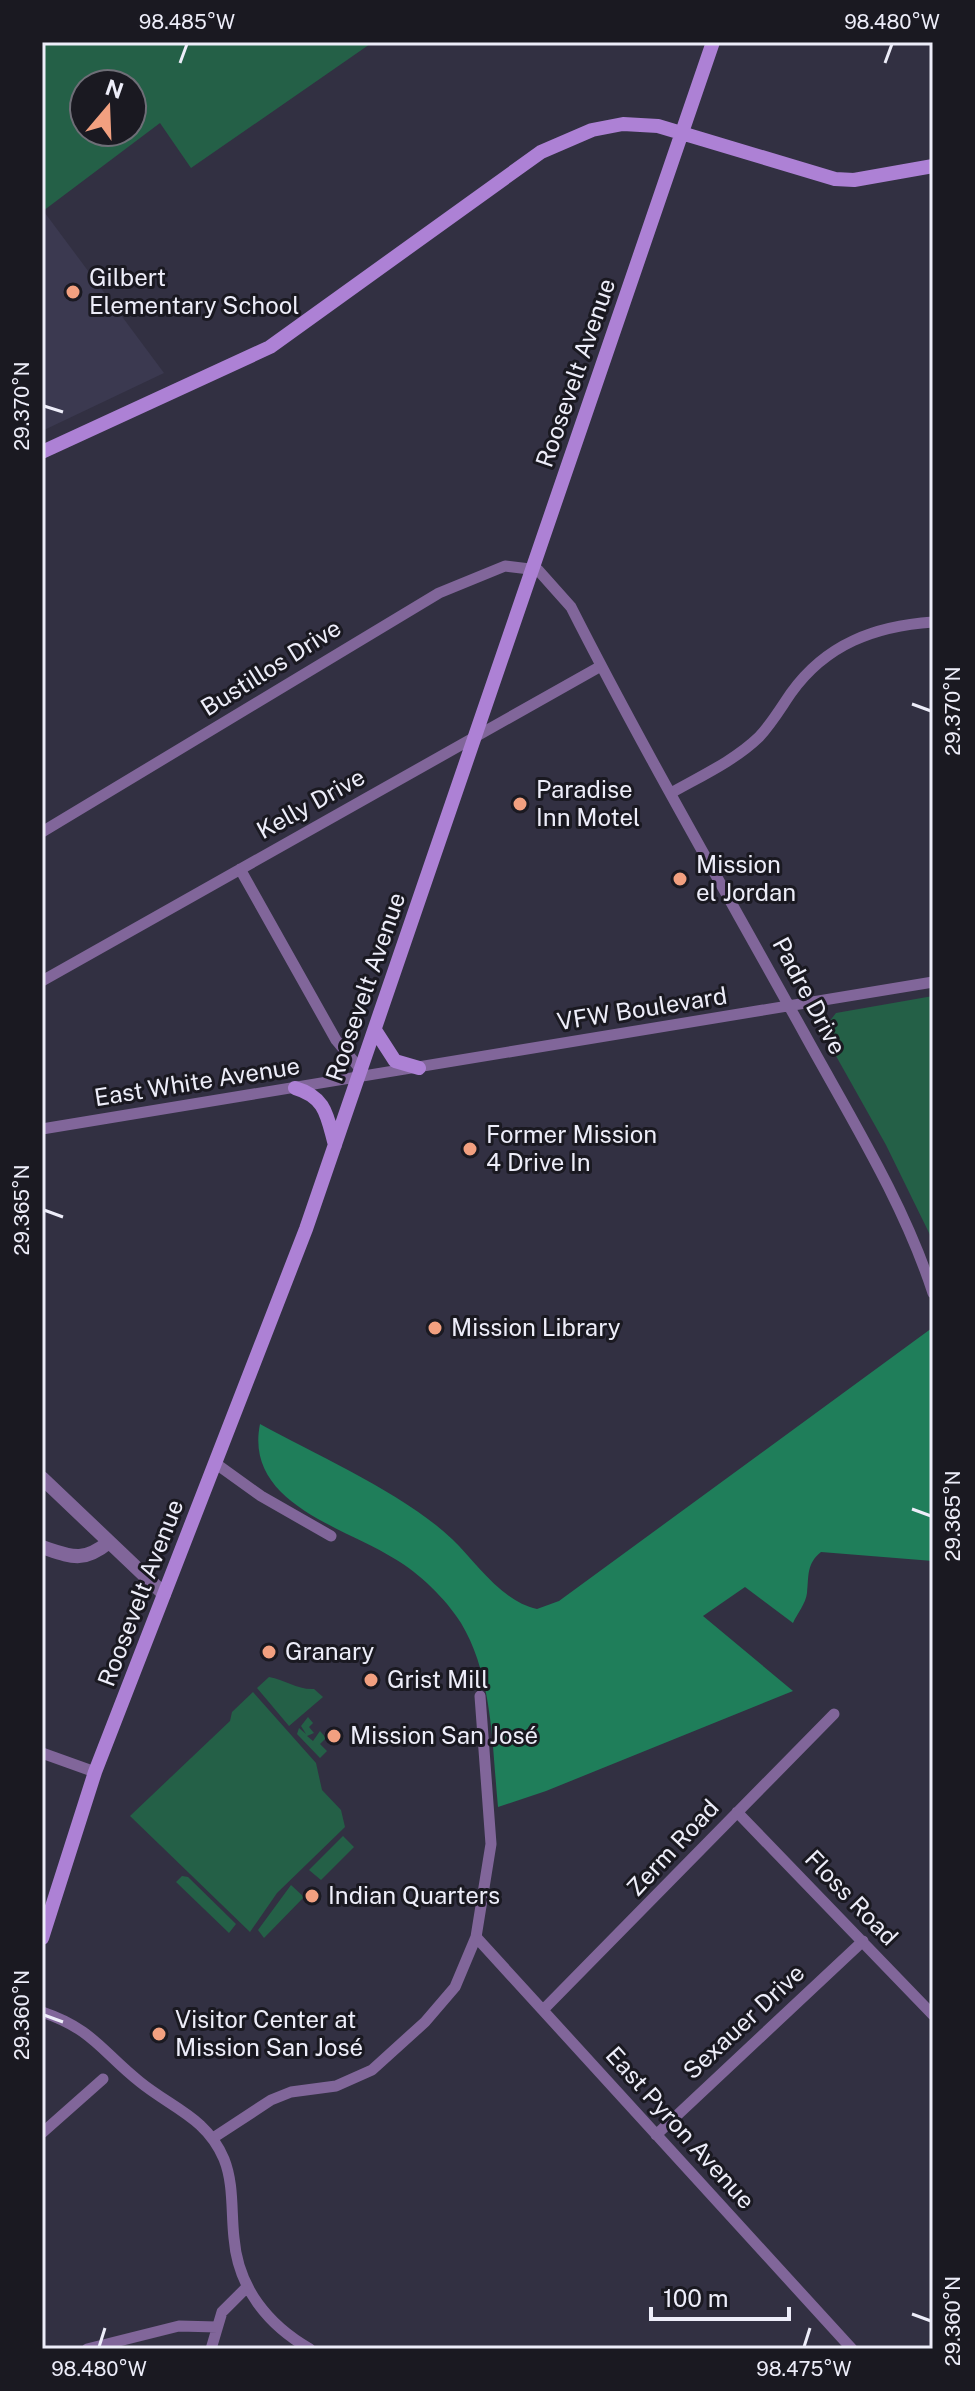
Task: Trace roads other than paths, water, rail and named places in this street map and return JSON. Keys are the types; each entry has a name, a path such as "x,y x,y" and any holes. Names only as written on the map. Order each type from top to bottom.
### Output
{"main road":[{"name":"Roosevelt Avenue","path":"42,1938 95,1772 287,1280 335,1145 713,42"},
{"path":"42,452 270,347 560,141 623,124 640,123 683,132 797,171 835,179 854,180 933,166"},
{"path":"375,1030 395,1061 419,1068"},
{"path":"295,1088 310,1093 324,1104 335,1145"}],"street":[{"name":"Bustillos Drive","path":"42,832 439,593 505,566 532,568"},
{"name":"Padre Drive","path":"532,568 545,575 563,594 893,1195 919,1252 933,1293"},
{"path":"671,793 729,761 757,738 807,674 832,651 887,626 933,622"},
{"name":"Kelly Drive","path":"42,981 601,666"},
{"path":"240,869 336,1040 360,1074"},
{"name":"VFW Boulevard","path":"360,1074 419,1068 933,982"},
{"name":"East White Avenue","path":"42,1129 295,1088 360,1074"},
{"path":"215,1463 261,1496 331,1536"},
{"path":"42,1478 164,1594"},
{"path":"42,1547 81,1558 94,1554 109,1542"},
{"path":"213,2138 271,2100 303,2090 336,2086 372,2070 447,1999 460,1978 476,1937 491,1844 480,1696"},
{"name":"Zerm Road","path":"543,2010 834,1714"},
{"path":"42,1753 95,1772"},
{"name":"Floss Road","path":"737,1812 933,2015"},
{"name":"East Pyron Avenue","path":"476,1937 852,2349"},
{"name":"Sexauer Drive","path":"656,2135 863,1941"},
{"path":"42,2012 91,2035 147,2088 188,2112 213,2138 231,2184 234,2239 247,2287 270,2320 310,2349"},
{"path":"42,2133 103,2079"},
{"path":"211,2349 227,2305 247,2287"},
{"path":"87,2349 179,2326 217,2327"}],"place":[{"name":"Gilbert Elementary School","path":"73,292"},
{"name":"Paradise Inn Motel","path":"520,804"},
{"name":"Mission el Jordan","path":"680,879"},
{"name":"Former Mission 4 Drive In","path":"470,1149"},
{"name":"Mission Library","path":"435,1328"},
{"name":"Granary","path":"269,1652"},
{"name":"Grist Mill","path":"371,1680"},
{"name":"Mission San José","path":"334,1736"},
{"name":"Indian Quarters","path":"312,1896"},
{"name":"Visitor Center at Mission San José","path":"159,2034"}]}
